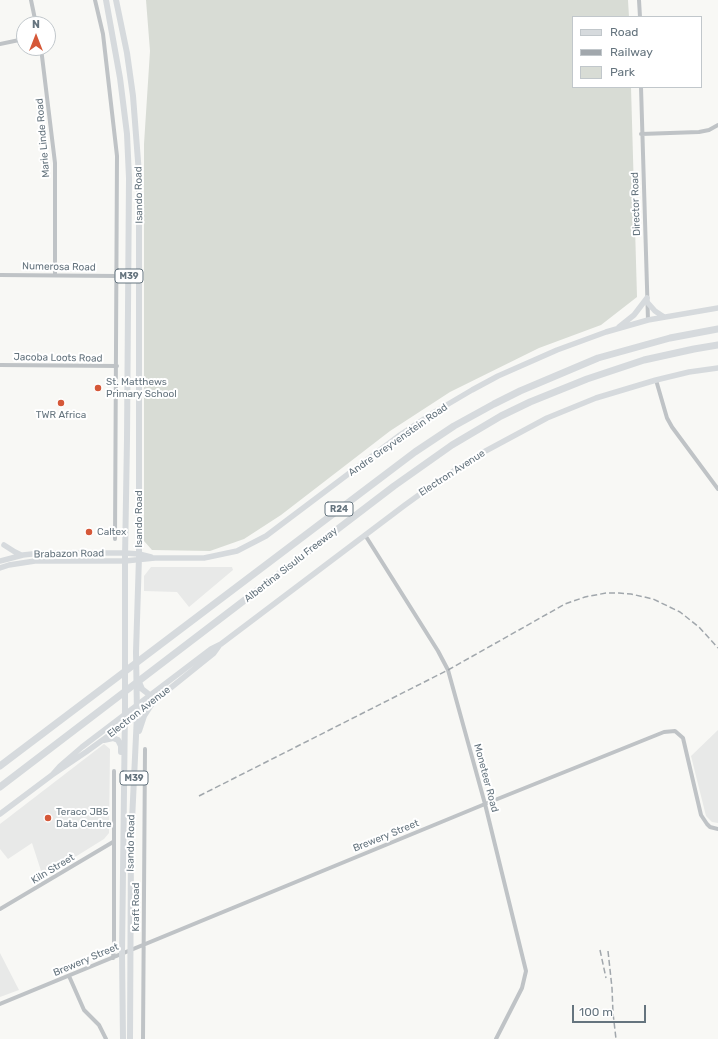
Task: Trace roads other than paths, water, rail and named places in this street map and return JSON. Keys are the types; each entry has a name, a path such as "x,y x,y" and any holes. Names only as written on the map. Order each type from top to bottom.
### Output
{"highway":[{"name":"Albertina Sisulu Freeway","path":"0,766 415,452 454,426 520,391 598,358 670,338 718,329"},
{"name":"Albertina Sisulu Freeway","path":"0,787 394,486 452,444 530,402 587,379 644,360 718,345"}],"main road":[{"name":"Isando Road","path":"106,0 120,78 127,134 129,178 128,439 125,554 125,723 122,954 123,1039"},
{"name":"Isando Road","path":"116,0 127,53 133,96 140,174 139,557 136,652 137,714 131,834 130,1039"},
{"path":"614,330 634,315 647,300 655,311 664,317"},
{"name":"Andre Greyvenstein Road","path":"139,557 191,558 215,556 237,551 255,543 280,527 400,435 464,394 498,376 571,344 614,330 648,320 718,308"},
{"name":"Electron Avenue","path":"52,775 71,756 149,694 214,653 221,644 365,535 441,479 480,454 547,418 596,398 656,380 689,372 718,368"},
{"path":"4,545 14,552 23,555"},
{"name":"Brabazon Road","path":"0,561 23,555 41,553 125,554 139,557"},
{"name":"Brabazon Road","path":"0,568 35,561 125,561 139,557"},
{"name":"Electron Avenue","path":"0,814 52,775 104,740 153,702 191,668"},
{"path":"136,677 142,689 149,694"},
{"path":"136,742 144,716 153,702"},
{"path":"104,740 113,738 118,740 121,746 121,762 124,766"}],"street":[{"path":"30,0 34,16"},
{"name":"Isando Road","path":"95,0 103,34 117,156 115,539"},
{"path":"639,0 640,16"},
{"path":"0,44 16,41"},
{"name":"Marie Linde Road","path":"42,56 56,163 55,275"},
{"name":"Director Road","path":"641,88 641,134 648,320"},
{"path":"641,134 699,132 709,130 718,125"},
{"name":"Numerosa Road","path":"0,275 117,276"},
{"name":"Jacoba Loots Road","path":"0,365 117,366"},
{"path":"656,380 667,418 672,427 718,489"},
{"name":"Moneteer Road","path":"365,535 438,651 448,670 485,804 526,971 522,988 496,1039"},
{"name":"Brewery Street","path":"0,1004 485,804 664,732 671,731 678,733 683,738 703,820 710,827 718,829"},
{"name":"Kraft Road","path":"144,944 145,749"},
{"path":"113,958 114,771"},
{"name":"Kiln Street","path":"0,909 113,842"},
{"path":"143,1039 144,944"},
{"path":"69,976 84,1010 98,1025 106,1039"}],"railway":[{"path":"199,796 448,670 565,604 585,597 606,593 619,593 653,599 680,612 699,627 718,648"},
{"path":"600,950 606,978"},
{"path":"608,951 616,1039"}],"place":[{"name":"St. Matthews Primary School","path":"98,388"},
{"name":"TWR Africa","path":"61,403"},
{"name":"Caltex","path":"89,532"},
{"name":"Teraco JB5 Data Centre","path":"48,818"}]}
